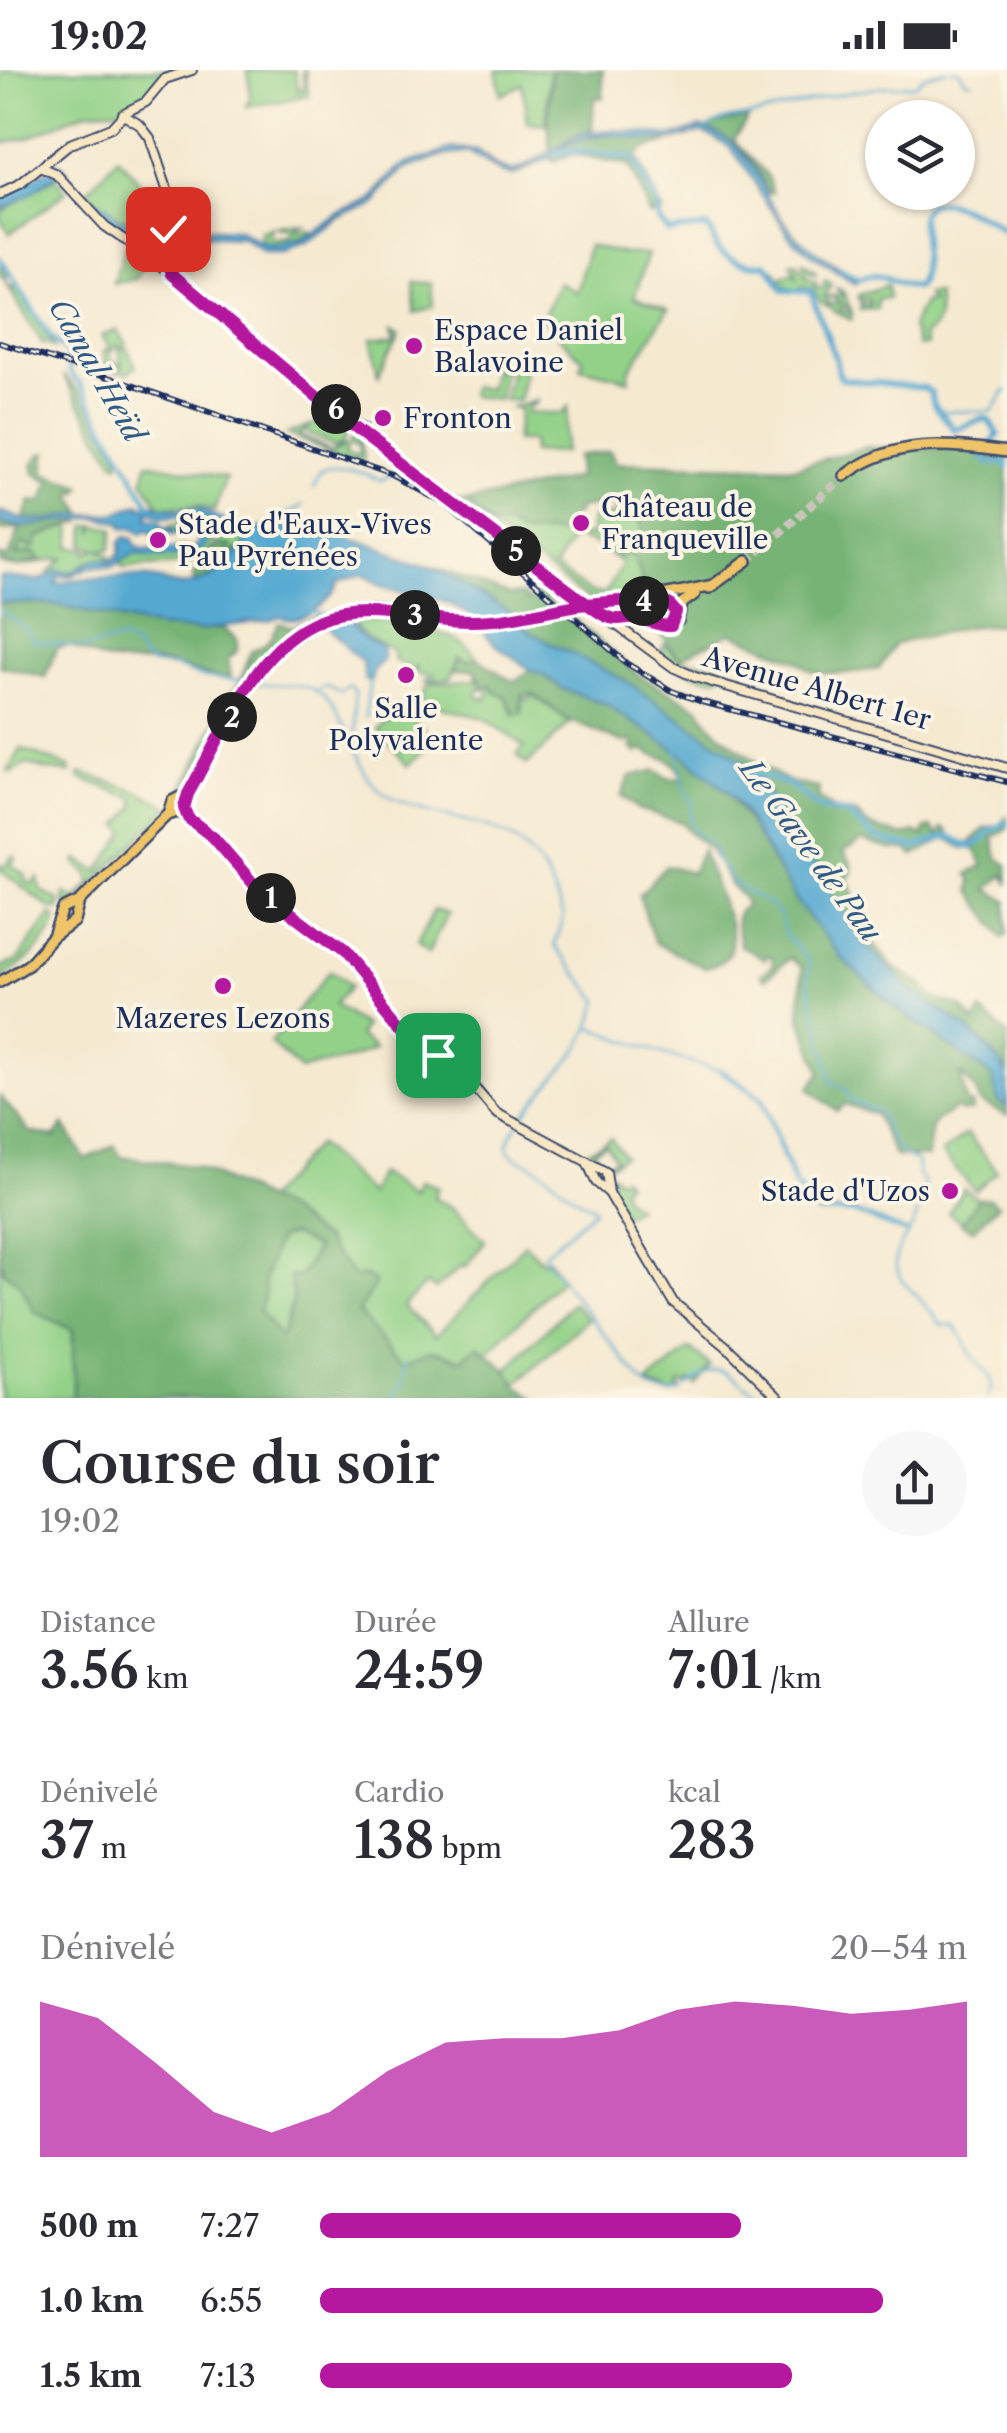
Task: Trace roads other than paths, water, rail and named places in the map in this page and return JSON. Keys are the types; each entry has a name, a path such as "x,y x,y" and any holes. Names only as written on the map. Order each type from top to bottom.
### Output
{"main road":[{"path":"0,194 44,170 64,148 106,130 146,102 164,78 192,70"},
{"path":"125,116 142,127 154,148 170,200 166,262"},
{"name":"Avenue Albert 1er","path":"44,170 58,175 104,226 166,262 455,506 684,673 1006,768"},
{"path":"844,476 867,459 898,448 930,445 1007,452"},
{"path":"0,982 28,965 63,922 75,921 72,910 80,901 179,808 260,668 286,640 339,615 378,611 484,621 598,603 675,600 714,584 747,561"},
{"path":"620,625 633,618 671,626 680,618 675,600"},
{"path":"179,808 214,838 258,889 343,953 408,1031 466,1078 490,1108 588,1164 597,1173 596,1182 604,1183 673,1302 779,1398"}],"water":[{"path":"700,127 717,133 743,153 787,224 818,253 856,277 855,284 811,255 789,234 731,148 700,132 674,140 590,137 512,175 466,153 441,156 407,169 376,203 339,221 307,246 283,255 262,255 244,241 171,238 167,243 133,235 101,218 60,173 34,192 0,208 0,197 60,164 88,198 125,222 166,230 238,233 276,249 301,243 341,215 373,200 406,164 452,148 477,152 494,166 510,171 584,133 612,130 673,136"},
{"path":"139,503 141,507 150,504 178,510 200,509 254,528 279,525 344,535 429,565 509,612 531,633 626,681 750,766 866,945 910,989 967,1028 996,1057 1007,1073 1007,1108 999,1102 992,1076 891,1004 840,957 794,897 745,814 727,792 682,754 605,704 563,689 531,670 448,602 382,584 363,574 337,584 328,598 305,615 200,630 158,627 55,604 0,603 0,577 39,580 59,570 72,572 95,559 111,562 120,554 120,543 126,536 134,538 136,546 151,549 194,548 198,541 195,527 175,534 153,534 148,529 142,533 134,527 122,528 122,523 96,517 22,527 0,522 0,511 25,520 115,514","holes":["148,510 162,517 199,516 230,531 251,531 252,538 245,538 220,571 190,584 138,577 55,583 59,575 71,576 90,567 112,567 136,553 191,556 204,548 208,535 199,522 187,523 177,531 162,525 160,520 148,518"]},
{"path":"339,619 344,624 353,623 351,626 365,640 384,650 385,660 374,671 372,681 365,681 363,663 321,626"}],"waterway":[{"path":"706,128 727,119 841,94 915,85 924,76 947,70"},
{"path":"958,70 965,80 972,82"},
{"path":"554,154 571,151 629,158 656,201 658,219 667,230 706,226 717,245 729,255 747,263 766,264 783,290 811,292 842,379 925,388 955,430 989,420 998,435 981,456 990,463 1004,462 1007,466"},
{"path":"841,270 858,280 873,276 917,288 922,278 922,219 925,209 935,203 965,210 1007,235"},
{"name":"Canal Heïd","path":"0,258 50,336 66,350 72,375 151,508"},
{"path":"939,411 991,412 1007,390"},
{"path":"314,486 327,468 342,467 380,481 404,473"},
{"path":"278,527 280,515 304,504"},
{"path":"0,610 28,630 35,642 86,648 122,639 136,646 152,664 177,667 204,677 246,681"},
{"path":"307,611 324,616"},
{"path":"365,718 370,680"},
{"path":"256,683 294,685 316,692 333,710 363,769 382,793 409,807 505,834 533,856 544,872 563,918 554,946 599,1001 579,1047 515,1129 508,1151 593,1207 595,1210 544,1254 545,1258 643,1384 661,1392 681,1390"},
{"path":"319,690 325,687 342,695 349,689 355,695 353,754"},
{"path":"676,747 685,790 692,802 690,821 694,831 713,846 716,858 734,884 771,905 780,916 785,934 809,962 808,980 832,1083 845,1088 852,1101 879,1112 897,1148 918,1162 918,1174 924,1183 914,1223 896,1256 898,1272 940,1324 955,1326 989,1376 991,1391 987,1398"},
{"name":"Le Gave de Pau","path":"747,771 789,784 819,808 849,815 874,837 896,844 915,847 949,836 969,847 1007,823"},
{"path":"590,1027 720,1070"},
{"path":"720,1070 761,1098 794,1183"},
{"path":"797,1187 817,1213 854,1212 905,1232"},
{"path":"396,1398 405,1378 408,1354"},
{"path":"685,1386 699,1375 721,1370 765,1398"}],"tunnel":[{"path":"747,561 844,476"}],"railway":[{"path":"0,343 393,476 444,503 626,663 672,691 1007,782"}],"place":[{"name":"Espace Daniel Balavoine","path":"414,346"},
{"name":"Fronton","path":"383,418"},
{"name":"Château de Franqueville","path":"581,523"},
{"name":"Stade d'Eaux-Vives Pau Pyrénées","path":"158,540"},
{"name":"Salle Polyvalente","path":"406,675"},
{"name":"Mazeres Lezons","path":"223,986"},
{"name":"Stade d'Uzos","path":"950,1191"}]}
